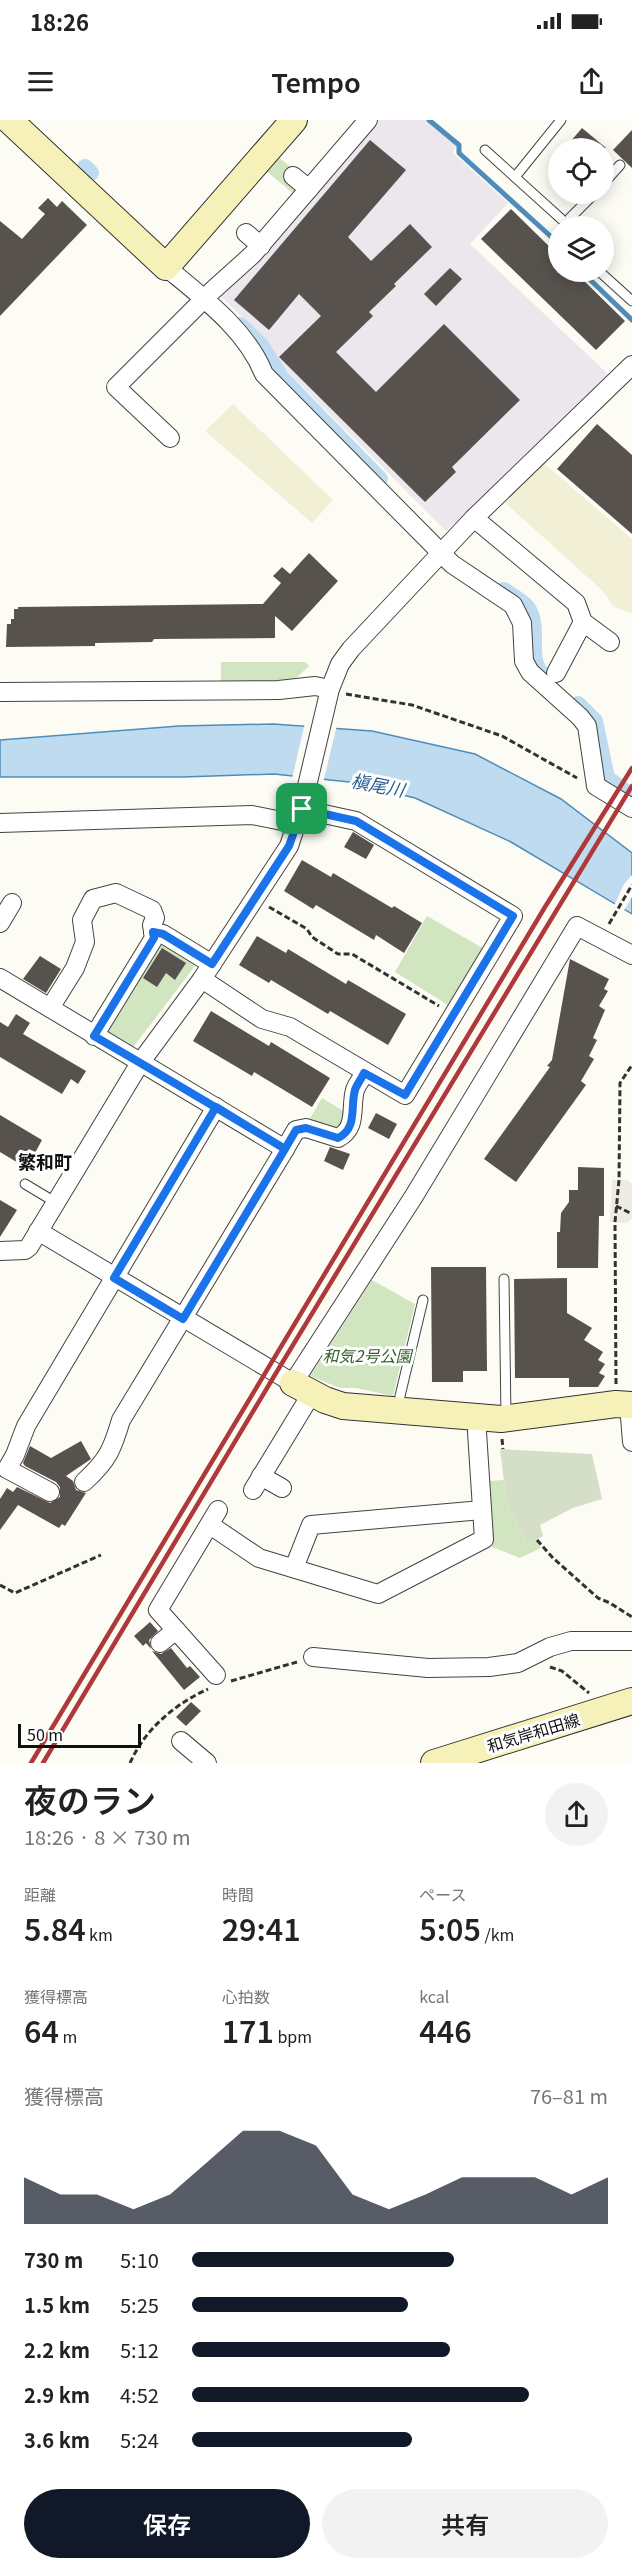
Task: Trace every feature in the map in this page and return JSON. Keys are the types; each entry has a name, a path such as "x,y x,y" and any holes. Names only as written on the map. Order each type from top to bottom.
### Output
{"street":[{"path":"9,120 166,267 208,296 256,353 264,374 445,547 452,564 513,605 522,623 524,661 530,672 587,726 596,786 632,808"},
{"path":"166,267 294,120"},
{"path":"170,438 146,427 116,387 148,366 208,296 261,246 368,120"},
{"path":"293,176 309,189"},
{"path":"246,233 261,246"},
{"path":"0,1251 25,1250 140,1063 207,971 289,846 340,663 445,547 632,365"},
{"path":"474,518 576,603 583,622 610,642"},
{"path":"556,673 583,622"},
{"path":"0,692 279,690 315,686 333,692"},
{"path":"0,823 300,813 356,821 513,916 405,1095 364,1073 290,1027 262,1019 163,934 153,932"},
{"path":"50,1008 75,968 85,942 82,920 93,900 116,893 152,910 155,918 152,925 154,938 94,1036"},
{"path":"282,1488 257,1483 303,1388 414,1196 577,926 632,955"},
{"path":"0,978 285,1149"},
{"path":"84,1482 102,1465 113,1448 121,1420 296,1130 306,1128 338,1138 344,1135 354,1117 355,1090 364,1073"},
{"path":"50,1492 4,1475 15,1455 26,1426 216,1107"},
{"path":"38,1231 183,1319 303,1388 343,1406 506,1419 626,1404 632,1442"},
{"path":"218,1681 158,1610 214,1517 259,1558 378,1594 484,1539 477,1432 479,1418"},
{"path":"294,1569 311,1525 482,1510"},
{"path":"160,1643 176,1630"},
{"path":"313,1657 428,1668 489,1667 519,1663 550,1647 572,1641 632,1641"},
{"name":"和気岸和田線","path":"434,1763 620,1705"},
{"path":"181,1741 209,1758"}],"lane":[{"path":"515,177 561,120"},
{"path":"485,150 558,216"},
{"path":"614,171 620,165"},
{"path":"573,216 584,204"},
{"path":"611,282 632,301"},
{"path":"25,1184 55,1202"},
{"path":"504,1280 506,1419"},
{"path":"400,1410 400,1396 423,1300"}],"path":[{"path":"333,692 412,705 502,736 596,786"},
{"path":"604,933 632,885"},
{"path":"264,904 307,929 312,937 338,954 352,954 453,1014"},
{"path":"626,1404 616,1206 619,1180 620,1083 632,1065"},
{"path":"616,1206 632,1214"},
{"path":"537,1540 552,1558 598,1598 632,1617"},
{"path":"0,1585 15,1593 101,1555"},
{"path":"130,1763 134,1753 162,1718 185,1699 218,1681 313,1657"},
{"path":"519,1663 542,1664 562,1671 620,1705"}],"shaded area":[{"path":"375,120 426,120 456,145 453,153 508,203 470,244 608,374 555,429 446,531 274,358 262,336 219,295"},
{"path":"612,1180 627,1180 632,1184 632,1218 627,1223 610,1222"}],"green space":[{"path":"277,156 297,172 295,195 265,170"},
{"path":"233,404 333,500 312,523 205,431"},
{"path":"545,464 632,539 632,614 613,606 603,591 502,500"},
{"path":"221,662 305,662 309,666 294,680 221,686"},
{"path":"427,916 486,950 451,1007 395,972"},
{"path":"164,941 193,959 195,966 131,1050 107,1036 105,1029 157,943"},
{"path":"322,1098 347,1113 340,1129 308,1122"},
{"name":"和気2号公園","path":"372,1280 415,1304 393,1396 356,1388 340,1388 310,1376"},
{"path":"500,1449 592,1454 602,1499 573,1508 540,1525 543,1536 527,1545 507,1505"},
{"path":"504,1480 507,1505 527,1545 535,1540 541,1548 520,1558 492,1547 488,1481"}],"water":[{"name":"槇尾川","path":"273,724 372,731 475,754 561,799 632,853 632,914 511,842 415,798 349,782 274,774 183,777 0,777 0,740 179,726"}],"pier":[{"path":"305,723 337,725 323,783 292,779"},
{"path":"632,875 632,897 623,912 614,906 624,884"}],"building":[{"path":"582,128 594,138 574,138"},
{"path":"632,130 632,168 614,151"},
{"path":"370,140 406,170 348,237 371,261 410,224 432,247 394,284 396,286 369,312 373,316 336,352 376,392 444,324 520,400 452,467 456,472 425,502 279,357 321,316 299,294 269,330 234,300"},
{"path":"48,198 57,207 62,201 87,225 0,316 0,221 22,239 45,214 38,208"},
{"path":"511,209 548,245 548,282 585,282 625,321 596,350 481,239"},
{"path":"450,268 462,279 436,306 424,294"},
{"path":"597,424 632,455 632,534 557,469"},
{"path":"309,553 338,581 292,631 275,616 275,638 154,639 152,642 95,643 95,646 6,647 7,624 11,624 11,619 14,619 14,609 18,607 263,604 281,583 273,576 282,567 290,574"},
{"path":"353,832 374,845 366,859 344,847"},
{"path":"302,860 331,877 333,873 422,923 404,953 376,935 374,940 316,905 313,909 284,891"},
{"path":"257,936 286,953 288,949 346,984 348,980 406,1014 388,1045 330,1011 328,1014 271,980 269,983 239,965"},
{"path":"162,948 186,963 175,980 166,973 157,987 143,978"},
{"path":"40,956 61,969 46,993 23,979"},
{"path":"570,959 609,979 604,989 608,991 599,1006 605,1010 593,1038 597,1040 589,1056 594,1059 581,1081 586,1085 516,1182 484,1159 550,1067 547,1066 552,1060"},
{"path":"211,1011 269,1046 271,1042 330,1078 312,1107 254,1072 252,1076 193,1041"},
{"path":"16,1014 30,1023 23,1034 86,1071 78,1084 71,1079 62,1094 0,1057 0,1022 8,1027"},
{"path":"376,1113 397,1124 389,1139 368,1128"},
{"path":"0,1115 42,1140 35,1153 29,1149 20,1164 0,1152"},
{"path":"330,1147 350,1154 343,1170 324,1161"},
{"path":"578,1167 604,1168 604,1216 599,1216 598,1268 557,1268 557,1232 560,1232 561,1213 569,1202 569,1190 578,1190"},
{"path":"0,1200 17,1210 0,1237"},
{"path":"431,1267 486,1267 487,1371 463,1371 463,1382 432,1382"},
{"path":"567,1278 567,1313 592,1328 584,1340 603,1352 598,1360 605,1364 599,1373 605,1376 598,1387 569,1387 569,1378 515,1378 514,1279"},
{"path":"81,1441 91,1459 66,1476 73,1481 76,1490 86,1493 65,1526 62,1524 59,1528 18,1505 0,1530 0,1499 7,1488 13,1492 17,1487 50,1503 60,1497 60,1487 56,1482 23,1463 30,1446 51,1458"},
{"path":"150,1622 158,1631 149,1640 151,1649 146,1643 143,1646 134,1636"},
{"path":"171,1648 187,1668 190,1666 200,1677 184,1690 152,1651 161,1654"},
{"path":"191,1702 201,1711 186,1726 176,1717"}],"waterway":[{"path":"429,120 459,145 459,153 548,234"},
{"path":"85,167 91,173"},
{"path":"592,282 632,320"},
{"path":"240,325 261,345 281,377 380,479"},
{"path":"504,590 527,607 533,625 536,662 546,678"},
{"path":"578,704 595,721 607,778 632,796"}],"railway":[{"path":"31,1763 545,907 632,768"},
{"path":"43,1763 276,1373 632,786"}],"district":[{"name":"繁和町","path":"45,1161"}],"route":[{"path":"302,809 289,846 212,964 163,934 153,932 154,938 94,1036 216,1107 285,1149 183,1319 114,1278 216,1107 285,1149 296,1130 306,1128 338,1138 344,1135 354,1117 355,1090 364,1073 405,1095 513,916 356,821 302,809"}]}
